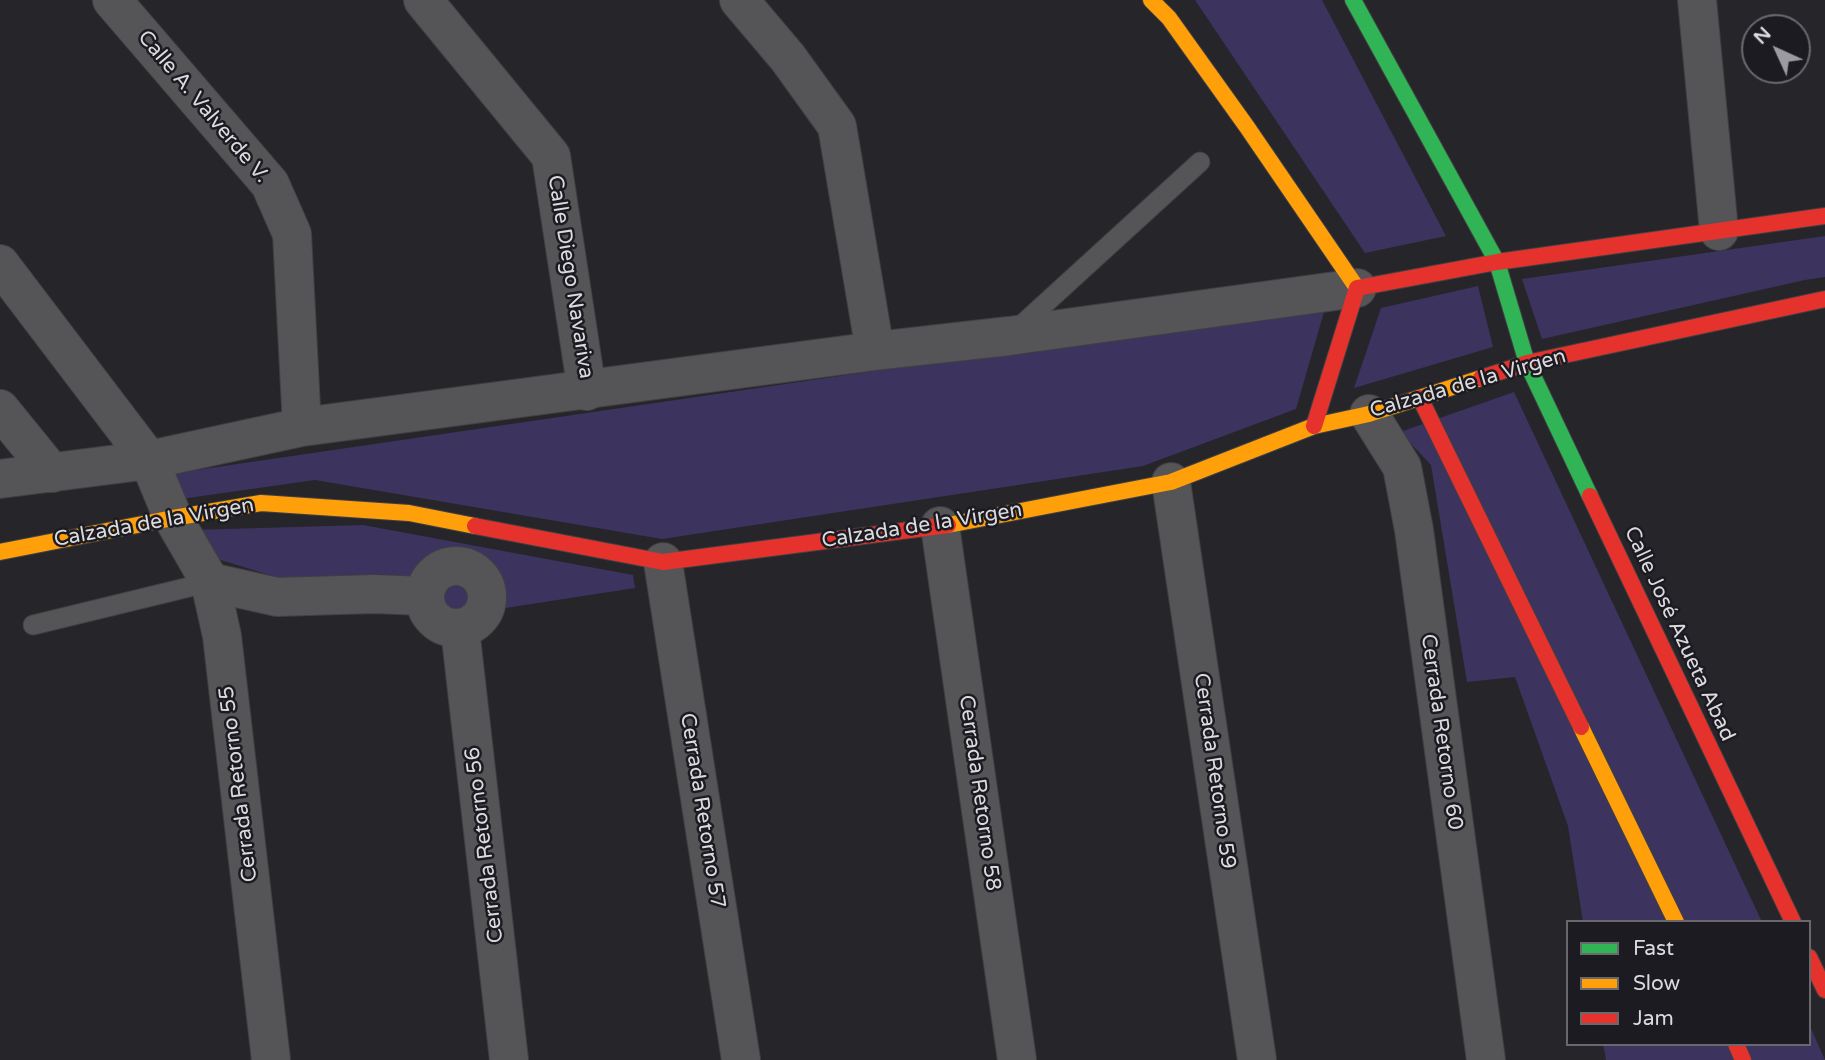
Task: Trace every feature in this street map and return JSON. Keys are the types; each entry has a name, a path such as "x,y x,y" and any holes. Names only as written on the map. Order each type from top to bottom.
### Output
{"main road":[{"path":"1151,0 1169,18 1240,116 1357,288"},
{"name":"Calle José Azueta Abad","path":"1353,0 1497,262 1527,363 1792,920"},
{"path":"1357,288 1497,262 1825,216"},
{"path":"1314,426 1357,288"},
{"name":"Calzada de la Virgen","path":"0,552 261,503 409,513 663,562 940,526 1171,482 1314,426 1369,414 1527,363 1823,302"},
{"path":"1420,398 1675,920"},
{"path":"1811,961 1825,990"}],"street":[{"name":"Calle A. Valverde V.","path":"112,0 270,184 292,234 302,428"},
{"name":"Calle Diego Navariva","path":"423,0 551,156 587,390"},
{"path":"739,0 788,58 837,126 874,351"},
{"path":"1697,0 1719,231"},
{"name":"Cerrada Retorno 55","path":"0,264 149,460 173,518 210,582 222,636 271,1060"},
{"path":"0,479 149,460 302,428 1357,288"},
{"path":"0,410 52,473"},
{"name":"Cerrada Retorno 60","path":"1369,414 1402,467 1414,530 1486,1060"},
{"name":"Cerrada Retorno 59","path":"1171,482 1257,1060"},
{"name":"Cerrada Retorno 58","path":"940,526 1017,1060"},
{"name":"Cerrada Retorno 57","path":"663,562 741,1060"},
{"path":"451,566 465,567 478,574 485,586 487,600 483,613 473,624 460,629 446,628 434,621 426,609 424,596 428,582 438,572 451,566"},
{"path":"210,582 277,597 374,594 424,596"},
{"name":"Cerrada Retorno 56","path":"460,629 509,1060"}],"lane":[{"path":"1009,336 1200,162"},
{"path":"33,625 210,582"}],"shaded area":[{"path":"1195,0 1322,0 1446,236 1365,253"},
{"path":"1825,236 1825,277 1542,339 1522,279"},
{"path":"1478,286 1493,347 1354,388 1381,308"},
{"path":"1326,305 1296,409 1143,466 662,539 315,480 167,501 162,475"},
{"path":"1514,392 1761,920 1583,920 1568,826 1515,677 1467,682 1431,465 1400,432"},
{"path":"363,525 633,575 635,588 460,615 381,574 286,580 201,554 192,530"},
{"path":"1811,1028 1825,1060 1606,1060 1603,1046 1811,1046"}],"traffic: fast":[{"path":"1353,0 1497,262 1527,363 1590,496"}],"traffic: slow":[{"path":"1151,0 1169,18 1247,127 1357,288"},
{"path":"948,525 1171,482 1314,426 1369,414 1481,378"},
{"path":"0,552 261,503 409,513 475,526"},
{"path":"1581,727 1675,920"}],"traffic: jam":[{"path":"1357,288 1497,262 1825,216"},
{"path":"1314,426 1357,288"},
{"path":"1481,378 1527,363 1825,299"},
{"path":"1420,398 1581,727"},
{"path":"1590,496 1792,920"},
{"path":"475,526 663,562 948,525"},
{"path":"1811,961 1825,990"},
{"path":"1737,1046 1743,1060"}]}
